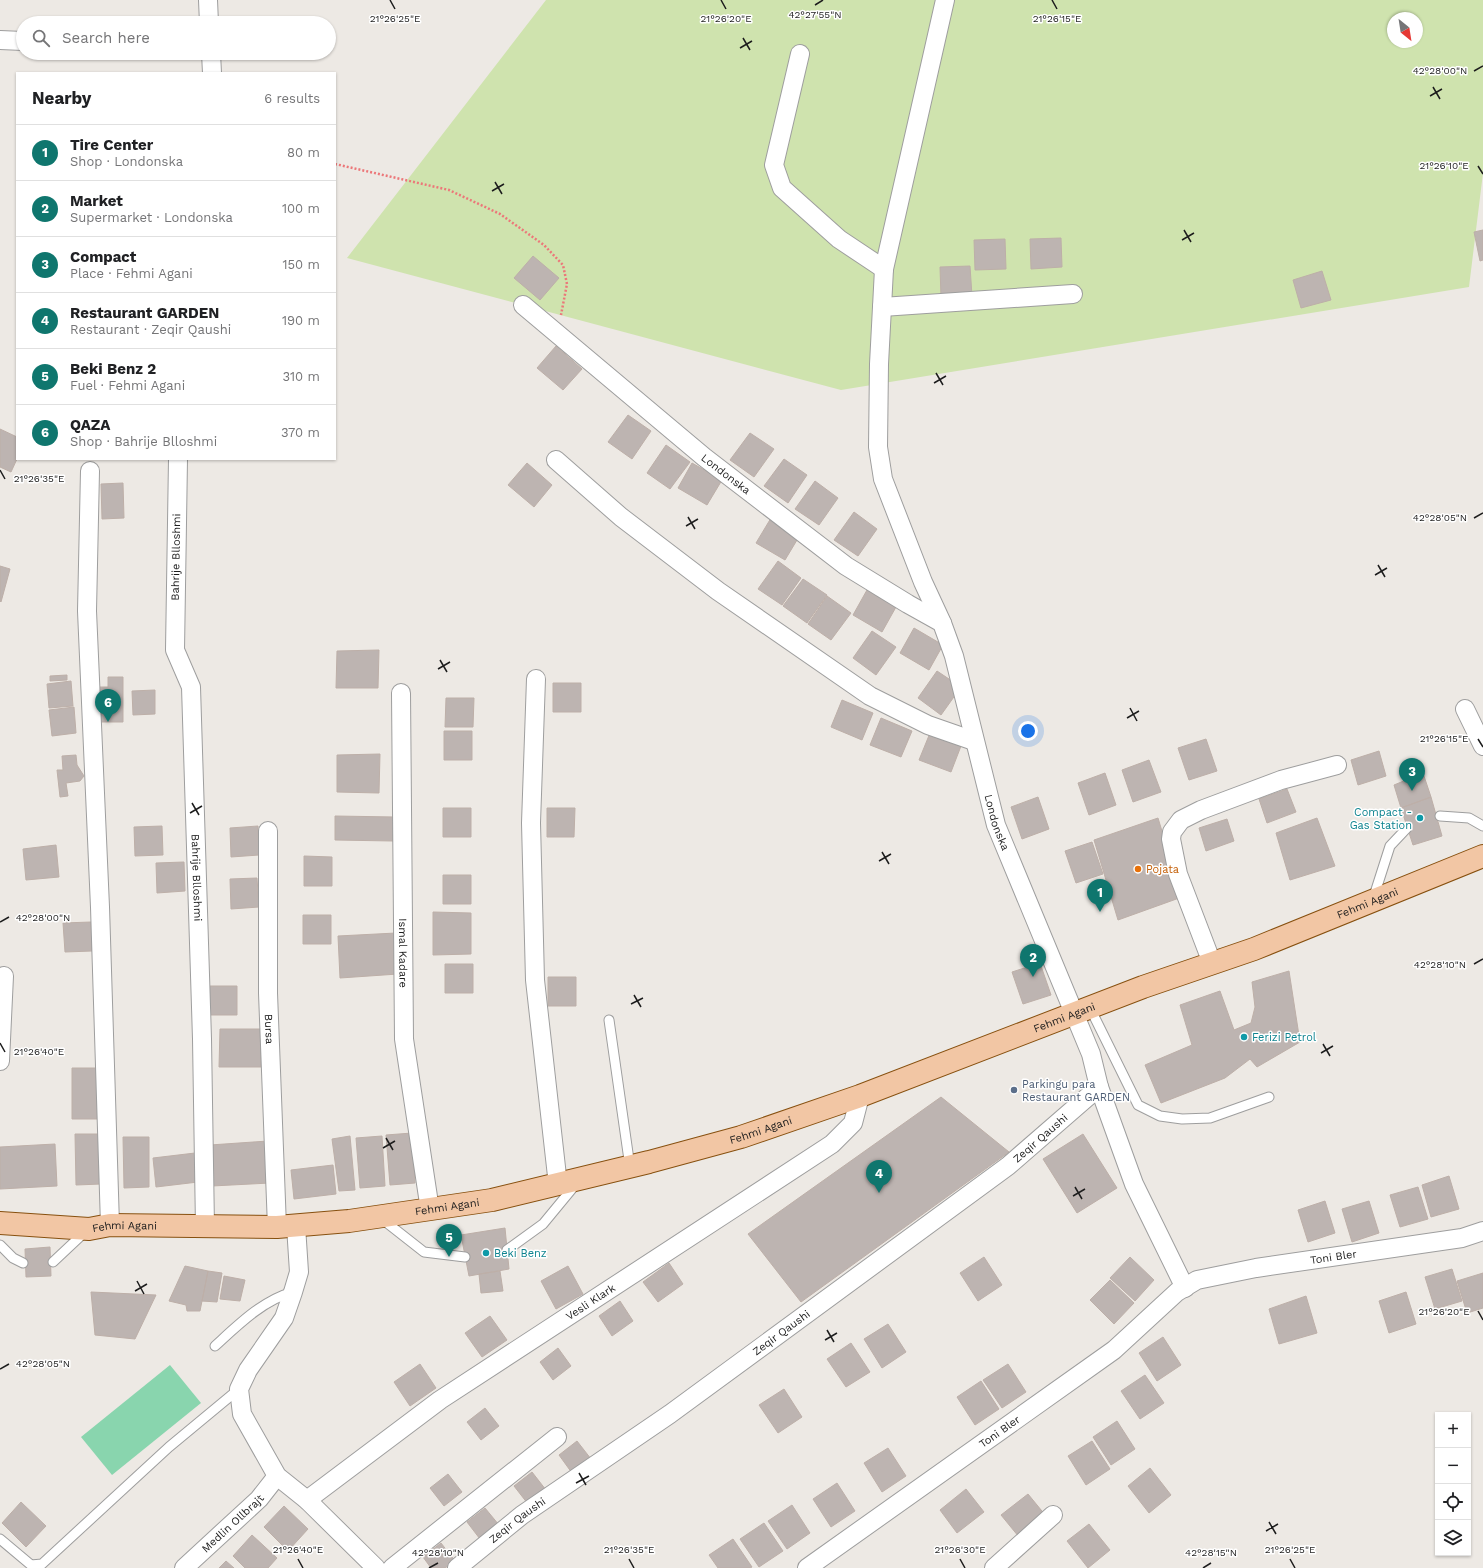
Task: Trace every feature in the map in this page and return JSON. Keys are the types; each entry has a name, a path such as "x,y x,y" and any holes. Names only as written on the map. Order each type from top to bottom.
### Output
{"main road":[{"name":"Fehmi Agani","path":"0,1223 99,1227 286,1226 380,1217 430,1210 492,1200 580,1180 741,1137 860,1096 1082,1010 1254,949 1483,856"}],"street":[{"path":"208,0 209,16"},
{"name":"Londonska","path":"945,0 884,270 879,364 878,447 883,479 923,582 942,623 954,656 996,825 1082,1010"},
{"path":"0,40 16,41"},
{"path":"800,54 774,165 782,188 839,238 884,270"},
{"path":"211,60 212,72"},
{"path":"882,307 1073,294"},
{"name":"Londonska","path":"523,305 704,457 846,566 942,623"},
{"name":"Bahrije Blloshmi","path":"178,460 175,650 191,687 202,1031 206,1227"},
{"path":"556,460 621,517 718,591 870,696 928,725 974,741"},
{"path":"90,471 87,611 100,907 99,1227"},
{"path":"536,679 531,823 535,980 558,1185"},
{"name":"Ismal Kadare","path":"401,693 404,1039 430,1210"},
{"path":"1465,709 1483,746"},
{"path":"1212,963 1178,874 1171,839 1172,832 1181,820 1201,810 1281,780 1337,764"},
{"name":"Bursa","path":"239,1389 248,1370 284,1318 299,1272 286,1226 268,993 268,832"},
{"path":"0,1061 4,976"},
{"path":"1082,1010 1099,1087 1134,1184 1185,1288"},
{"name":"Zeqir Qaushi","path":"457,1568 522,1515 670,1414 1008,1166 1060,1119 1099,1087"},
{"name":"Vesli Klark","path":"307,1500 440,1400 832,1144 852,1123 860,1096"},
{"name":"Toni Bler","path":"807,1568 1114,1350 1177,1292 1197,1280 1256,1268 1462,1238 1483,1231"},
{"path":"239,1389 242,1414 277,1476 307,1500 376,1568"},
{"path":"392,1568 557,1437"},
{"name":"Medlin Ollbrajt","path":"184,1568 258,1499 277,1476"},
{"path":"994,1568 1053,1515"}],"lane":[{"path":"1440,816 1470,818 1483,826"},
{"path":"1372,902 1390,846 1407,828"},
{"path":"1082,1010 1138,1105 1160,1116 1182,1119 1210,1118 1269,1097"},
{"path":"609,1020 630,1167"},
{"path":"507,1250 543,1224 580,1180"},
{"path":"380,1217 424,1252 465,1257"},
{"path":"53,1262 99,1227"},
{"path":"0,1245 13,1258 23,1264"},
{"path":"215,1346 236,1327 270,1302 280,1296 293,1292"},
{"path":"0,1540 31,1565 42,1564 170,1447 239,1389"}],"path":[{"path":"336,164 449,190 500,214 544,245 563,265 567,284 557,334"}],"green space":[{"path":"546,0 1483,0 1483,173 1469,287 841,390 347,258"},
{"path":"170,1365 201,1403 112,1475 81,1437"}],"building":[{"path":"1483,230 1483,260 1480,261 1474,232"},
{"path":"1061,238 1062,267 1031,269 1030,239"},
{"path":"1005,239 1006,269 975,270 974,240"},
{"path":"533,256 559,278 540,300 514,278"},
{"path":"970,266 972,296 941,297 940,267"},
{"path":"1322,271 1331,300 1301,308 1293,280"},
{"path":"556,346 582,369 563,390 537,368"},
{"path":"628,415 651,431 632,459 608,442"},
{"path":"0,429 16,437 17,460 11,472 0,467"},
{"path":"750,433 774,449 754,477 730,460"},
{"path":"666,445 690,462 670,489 647,473"},
{"path":"784,459 807,475 788,503 764,486"},
{"path":"527,463 552,485 534,507 508,485"},
{"path":"692,463 722,480 707,505 678,488"},
{"path":"815,481 838,498 819,525 795,509"},
{"path":"123,483 124,518 102,519 101,484"},
{"path":"854,512 877,529 858,556 834,540"},
{"path":"771,518 800,535 785,560 756,543"},
{"path":"778,561 801,578 782,605 758,589"},
{"path":"0,566 10,569 1,602 0,601"},
{"path":"803,579 827,595 807,623 783,606"},
{"path":"867,590 896,607 882,632 853,615"},
{"path":"827,596 851,613 831,640 808,624"},
{"path":"914,628 943,645 929,670 900,653"},
{"path":"872,631 896,647 876,675 853,658"},
{"path":"379,650 378,688 336,688 337,651"},
{"path":"937,671 961,687 941,715 918,698"},
{"path":"67,675 67,680 50,681 50,676"},
{"path":"108,677 123,677 123,722 96,722 95,687 108,687"},
{"path":"71,681 73,706 49,708 47,684"},
{"path":"553,683 581,683 581,712 553,712"},
{"path":"155,690 155,714 133,715 132,691"},
{"path":"446,698 474,698 473,727 445,727"},
{"path":"842,700 873,713 862,740 831,727"},
{"path":"74,707 76,733 52,736 49,710"},
{"path":"881,718 912,731 901,757 870,745"},
{"path":"444,731 472,731 472,760 444,760"},
{"path":"930,733 961,746 951,772 919,760"},
{"path":"1206,739 1217,771 1189,780 1178,748"},
{"path":"1379,751 1386,776 1358,785 1351,760"},
{"path":"380,754 379,793 337,792 337,755"},
{"path":"76,755 77,765 84,776 80,781 66,783 68,796 60,797 57,770 63,770 62,756"},
{"path":"1149,760 1161,792 1133,802 1122,770"},
{"path":"1105,773 1116,805 1089,815 1078,783"},
{"path":"1423,773 1431,797 1401,808 1394,785"},
{"path":"1287,789 1296,812 1267,823 1259,799"},
{"path":"1038,797 1049,829 1022,839 1011,807"},
{"name":"Compact - Gas Station","path":"1431,797 1442,836 1413,845 1401,808"},
{"path":"443,808 471,808 471,837 443,837"},
{"path":"547,808 575,808 574,837 547,837"},
{"path":"335,816 395,817 393,841 335,840"},
{"name":"Pojata","path":"1158,818 1182,897 1118,920 1094,840"},
{"path":"1317,818 1335,866 1290,880 1276,833"},
{"path":"1227,819 1234,841 1206,851 1199,828"},
{"path":"162,826 163,855 135,856 134,827"},
{"path":"258,826 259,855 231,857 230,828"},
{"path":"1092,842 1103,874 1076,883 1065,851"},
{"path":"56,845 59,877 26,880 23,849"},
{"path":"304,856 332,857 332,886 304,886"},
{"path":"184,862 185,891 157,893 156,863"},
{"path":"443,875 471,875 471,904 443,904"},
{"path":"257,878 259,907 231,909 230,879"},
{"path":"433,912 471,913 471,954 433,955"},
{"path":"303,915 331,915 331,944 303,944"},
{"path":"91,922 92,951 65,952 63,923"},
{"path":"396,933 398,974 340,978 338,936"},
{"path":"1040,963 1051,995 1023,1004 1012,972"},
{"path":"445,964 473,964 473,993 445,993"},
{"name":"Ferizi Petrol","path":"1289,971 1300,1042 1257,1067 1250,1059 1225,1078 1161,1103 1145,1065 1192,1045 1180,1005 1220,991 1234,1030 1251,1023 1255,1007 1252,982"},
{"path":"548,977 576,977 576,1006 548,1006"},
{"path":"209,986 237,986 237,1015 209,1015"},
{"path":"220,1029 262,1029 261,1067 219,1067"},
{"path":"72,1068 99,1068 99,1119 72,1119"},
{"path":"941,1097 1009,1152 801,1302 748,1234"},
{"path":"412,1133 415,1183 390,1185 386,1135"},
{"path":"75,1134 100,1134 101,1184 76,1185"},
{"path":"1083,1134 1117,1188 1077,1213 1043,1159"},
{"path":"350,1136 355,1190 339,1191 332,1139"},
{"path":"382,1136 385,1186 360,1188 356,1138"},
{"path":"123,1137 149,1137 149,1187 124,1188"},
{"path":"268,1141 270,1183 212,1186 210,1145"},
{"path":"55,1144 57,1186 0,1189 0,1147"},
{"path":"195,1153 198,1182 156,1187 153,1158"},
{"path":"333,1165 336,1194 294,1199 291,1170"},
{"path":"1449,1176 1459,1209 1431,1217 1422,1185"},
{"path":"1418,1187 1428,1219 1400,1227 1390,1195"},
{"path":"1325,1201 1335,1233 1308,1242 1298,1210"},
{"path":"1369,1201 1379,1233 1352,1242 1342,1209"},
{"name":"Beki Benz","path":"505,1228 509,1269 469,1276 461,1235"},
{"path":"50,1247 51,1276 26,1277 25,1249"},
{"path":"984,1257 1002,1285 978,1301 960,1273"},
{"path":"1130,1257 1154,1280 1135,1301 1110,1278"},
{"path":"669,1263 683,1284 658,1302 643,1282"},
{"path":"185,1266 208,1271 200,1311 187,1311 186,1305 169,1301"},
{"path":"568,1266 583,1294 556,1309 541,1281"},
{"path":"1452,1269 1462,1301 1435,1309 1425,1277"},
{"path":"208,1271 222,1273 217,1302 202,1301"},
{"path":"500,1271 503,1291 481,1293 479,1274"},
{"path":"1483,1273 1483,1308 1467,1313 1457,1281"},
{"path":"224,1276 245,1280 240,1301 220,1299"},
{"path":"1110,1280 1134,1303 1114,1324 1090,1300"},
{"path":"91,1292 156,1295 135,1339 95,1335"},
{"path":"1406,1292 1416,1324 1389,1333 1379,1301"},
{"path":"1306,1296 1317,1333 1279,1344 1269,1309"},
{"path":"620,1301 633,1321 612,1336 599,1316"},
{"path":"490,1316 507,1340 482,1357 465,1333"},
{"path":"888,1324 906,1352 882,1368 864,1339"},
{"path":"1163,1337 1181,1365 1157,1381 1139,1353"},
{"path":"851,1343 870,1372 846,1387 827,1359"},
{"path":"558,1348 571,1366 553,1380 540,1362"},
{"path":"420,1364 436,1388 410,1406 394,1382"},
{"path":"1008,1364 1026,1392 1002,1408 983,1380"},
{"path":"1145,1375 1164,1403 1140,1419 1121,1391"},
{"path":"981,1381 999,1409 975,1425 957,1397"},
{"path":"784,1389 802,1417 778,1433 759,1405"},
{"path":"485,1408 499,1426 481,1440 467,1422"},
{"path":"1117,1421 1135,1449 1111,1465 1093,1437"},
{"path":"577,1441 591,1459 572,1473 559,1455"},
{"path":"1092,1441 1110,1469 1086,1485 1068,1456"},
{"path":"888,1448 906,1476 882,1492 864,1463"},
{"path":"1150,1468 1171,1495 1149,1513 1128,1486"},
{"path":"532,1472 546,1490 528,1504 514,1486"},
{"path":"448,1474 462,1492 444,1506 430,1488"},
{"path":"837,1483 855,1511 831,1527 813,1499"},
{"path":"966,1489 984,1512 957,1533 940,1510"},
{"path":"1028,1494 1046,1516 1019,1537 1001,1515"},
{"path":"21,1502 46,1526 26,1547 2,1523"},
{"path":"792,1505 810,1533 787,1549 768,1521"},
{"path":"284,1506 308,1529 288,1551 264,1527"},
{"path":"485,1508 499,1525 480,1539 467,1522"},
{"path":"764,1523 783,1551 759,1567 740,1539"},
{"path":"1089,1524 1110,1550 1088,1568 1067,1541"},
{"path":"252,1535 277,1558 268,1568 245,1568 233,1556"},
{"path":"733,1539 752,1567 718,1568 709,1555"},
{"path":"441,1543 455,1561 445,1568 431,1568 423,1557"},
{"path":"226,1561 234,1568 219,1568"}],"place":[{"name":"QAZA","path":"108,722"},
{"name":"Compact","path":"1412,791"},
{"name":"Compact - Gas Station","path":"1420,818"},
{"name":"Pojata","path":"1138,869"},
{"name":"Tire Center","path":"1100,912"},
{"name":"Market","path":"1033,977"},
{"name":"Ferizi Petrol","path":"1244,1037"},
{"name":"Parkingu para Restaurant GARDEN","path":"1014,1090"},
{"name":"Restaurant GARDEN","path":"879,1193"},
{"name":"Beki Benz","path":"486,1253"},
{"name":"Beki Benz 2","path":"449,1257"}]}
